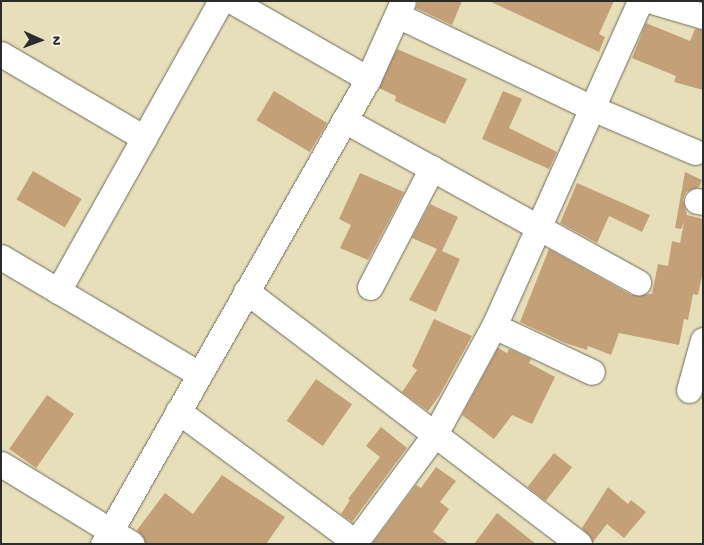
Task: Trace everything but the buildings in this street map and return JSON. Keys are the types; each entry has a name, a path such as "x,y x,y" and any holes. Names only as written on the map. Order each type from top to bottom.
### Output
{"street":[{"path":"58,291 221,1"},
{"path":"232,1 368,80"},
{"path":"178,411 356,543 435,434 494,326 640,1"},
{"path":"652,1 703,16"},
{"path":"107,537 368,80 400,8 592,108 695,152"},
{"path":"1,54 144,138"},
{"path":"344,120 638,282"},
{"path":"370,287 432,168"},
{"path":"1,257 199,374"},
{"path":"246,291 579,544"},
{"path":"494,326 592,372"},
{"path":"689,390 703,340"},
{"path":"1,464 107,537 132,544"}]}
